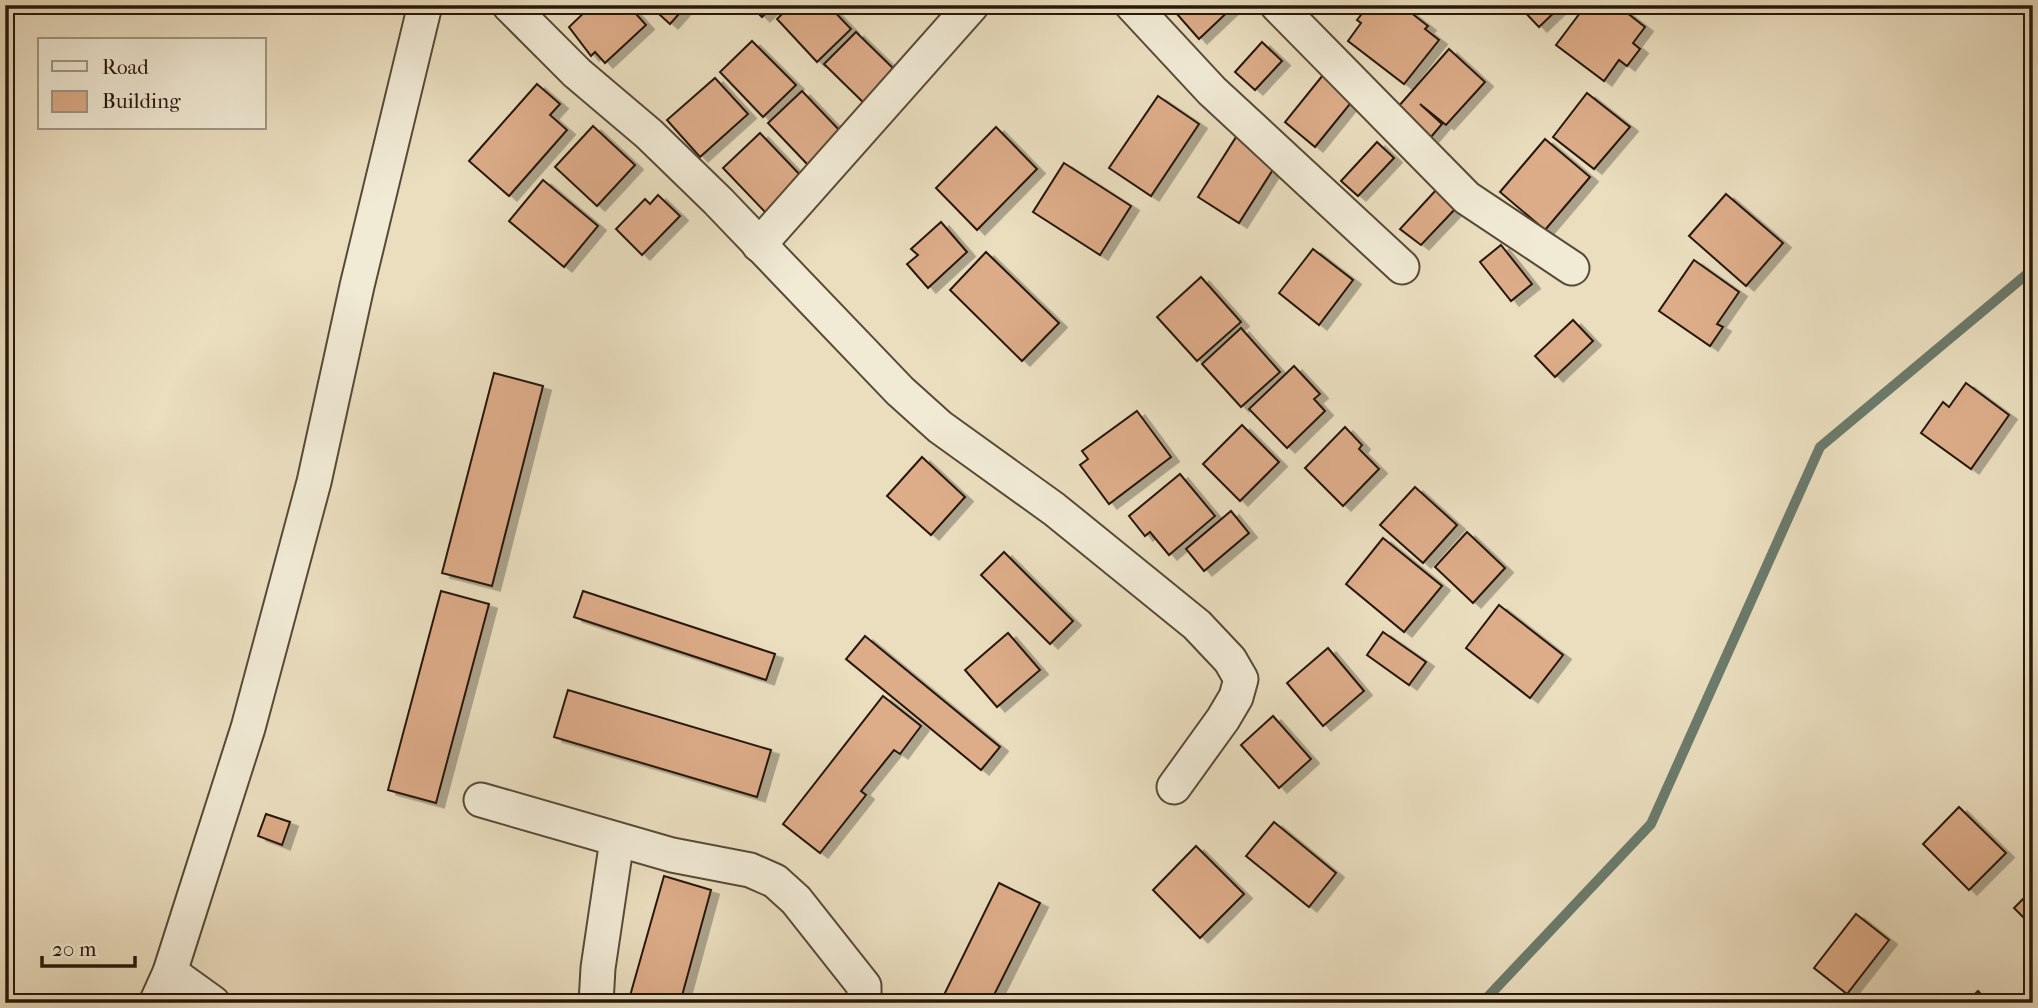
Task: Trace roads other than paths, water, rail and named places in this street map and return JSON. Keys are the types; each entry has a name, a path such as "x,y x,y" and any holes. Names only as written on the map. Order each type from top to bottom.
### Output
{"street":[{"path":"156,1003 170,972 248,728 314,482 355,296 425,5"},
{"path":"509,5 577,73 649,134 866,358 940,428 1064,518 1197,625 1230,660 1241,679 1236,697 1174,787"},
{"path":"759,245 972,5"},
{"path":"1132,5 1212,91 1402,267"},
{"path":"1277,5 1466,198 1572,268"},
{"path":"481,800 672,855 750,870 775,881 796,900 864,986 864,1003"},
{"path":"596,1003 598,968 617,840"},
{"path":"170,972 213,1003"}],"waterway":[{"path":"1482,1003 1651,824 1820,447 2033,269"}]}
